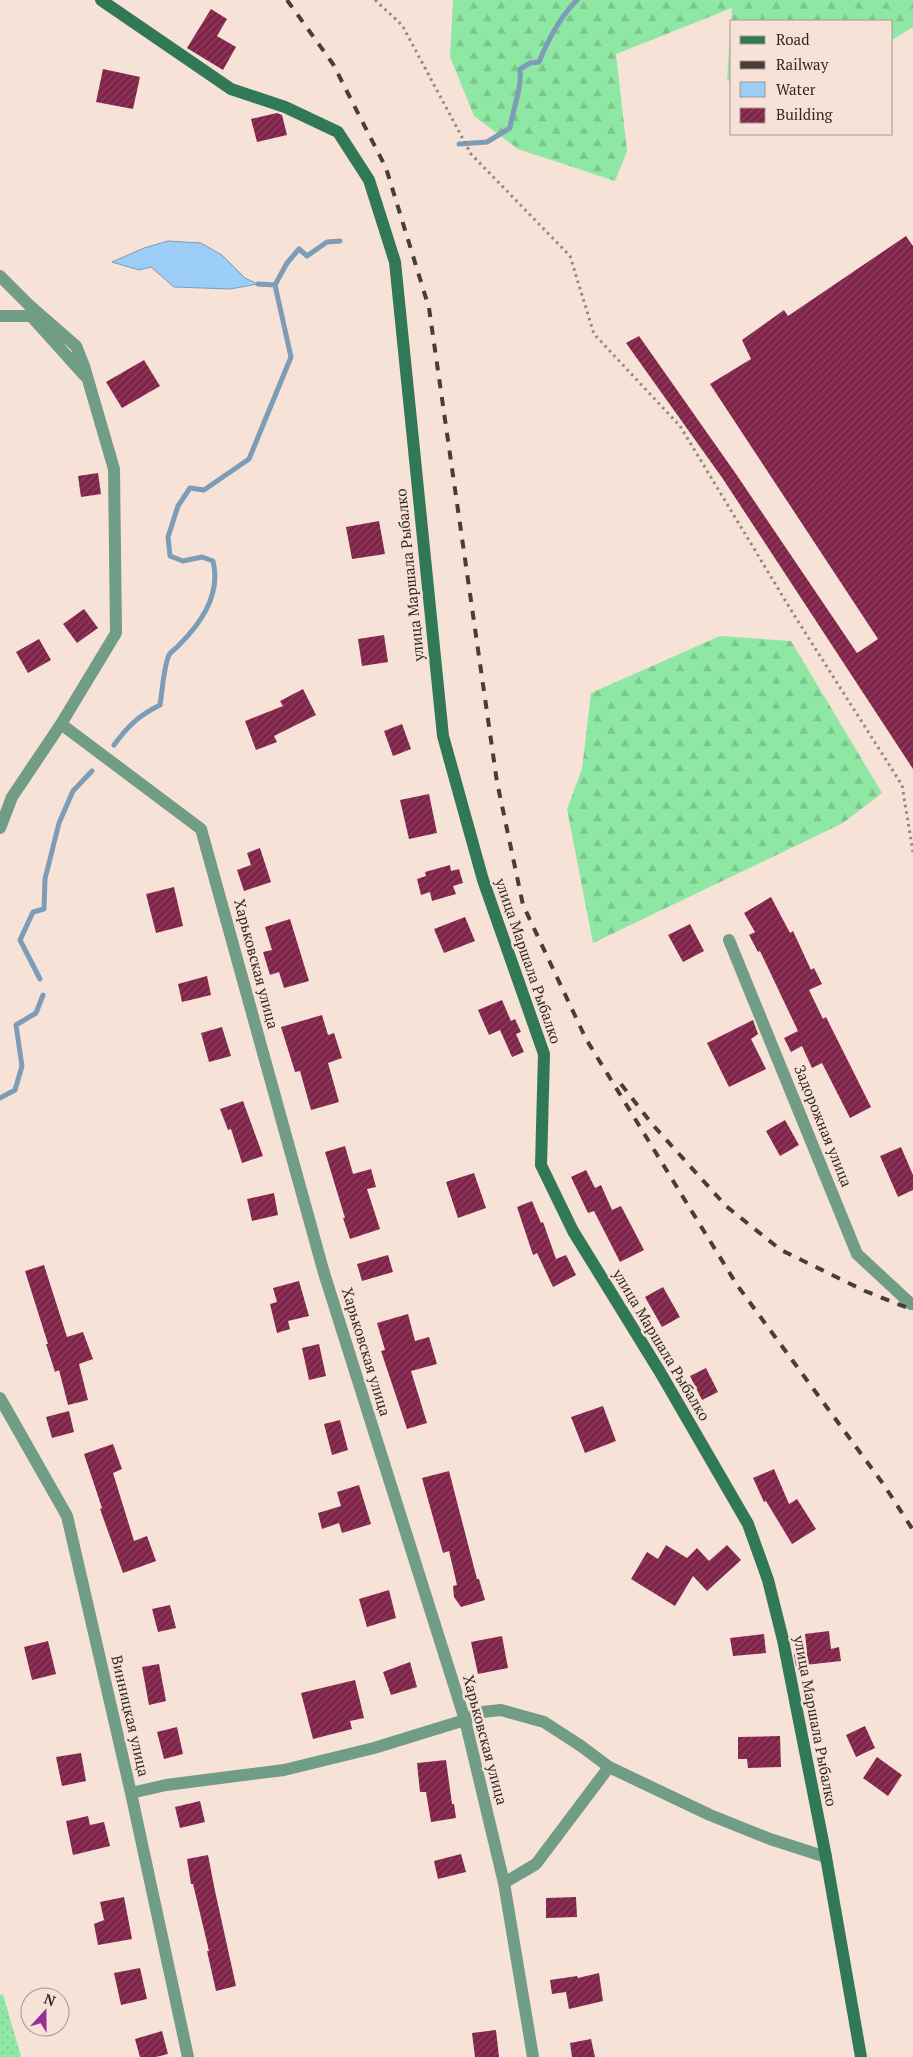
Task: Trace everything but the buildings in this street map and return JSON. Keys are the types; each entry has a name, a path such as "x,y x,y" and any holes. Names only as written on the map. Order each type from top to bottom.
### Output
{"street":[{"name":"улица Маршала Рыбалко","path":"101,0 231,89 285,107 338,132 369,180 395,262 443,736 482,880 544,1054 541,1165 573,1231 660,1372 748,1524 768,1580 783,1640 826,1857 861,2057"},
{"path":"0,276 76,346 88,380 114,469 116,633 61,724 12,797 0,828"},
{"path":"0,316 31,316 88,380"},
{"name":"Харьковская улица","path":"61,724 201,829 324,1273 465,1720 504,1883 534,2057"},
{"name":"Задорожная улица","path":"729,940 858,1254 910,1304 913,1304"},
{"name":"Винницкая улица","path":"0,1398 67,1516 132,1793 188,2057"},
{"path":"132,1793 166,1785 284,1770 374,1748 465,1720 482,1712 501,1710 544,1722 609,1767 710,1815 770,1839 826,1857"},
{"path":"504,1883 536,1864 609,1767"}],"path":[{"path":"375,0 402,25 471,154 570,256 594,334 680,426 794,615 902,785 913,852"}],"green space":[{"path":"453,0 913,0 913,27 893,39 893,20 731,20 732,8 616,54 627,151 615,181 518,149 474,116 450,57"},
{"path":"730,37 730,81 727,80"},
{"path":"720,636 791,641 882,793 843,823 593,943 567,809 582,769 591,693"},
{"path":"3,1994 21,2057 0,2057 0,1995"}],"water":[{"path":"168,241 201,243 222,255 245,278 258,284 230,289 174,287 151,267 139,270 112,262 144,248"}],"waterway":[{"path":"459,144 487,142 510,128 519,91 520,69 530,63 539,62 555,29 577,0"},
{"path":"275,285 287,263 299,249 307,256 327,242 340,241"},
{"path":"114,745 134,722 160,705 164,672 169,655 196,626 212,596 215,573 213,561 202,557 183,561 170,556 168,537 178,506 190,488 204,490 249,459 291,357 275,285 258,284"},
{"path":"40,979 20,940 33,912 44,909 45,879 59,823 73,791 92,771"},
{"path":"0,1098 15,1090 22,1066 16,1025 36,1013 43,995"}],"railway":[{"path":"287,0 333,64 386,168 429,308 497,782 523,905 586,1039 737,1285 884,1485 913,1530"},
{"path":"621,1084 652,1124 726,1206 781,1250 865,1291 913,1310"}]}
